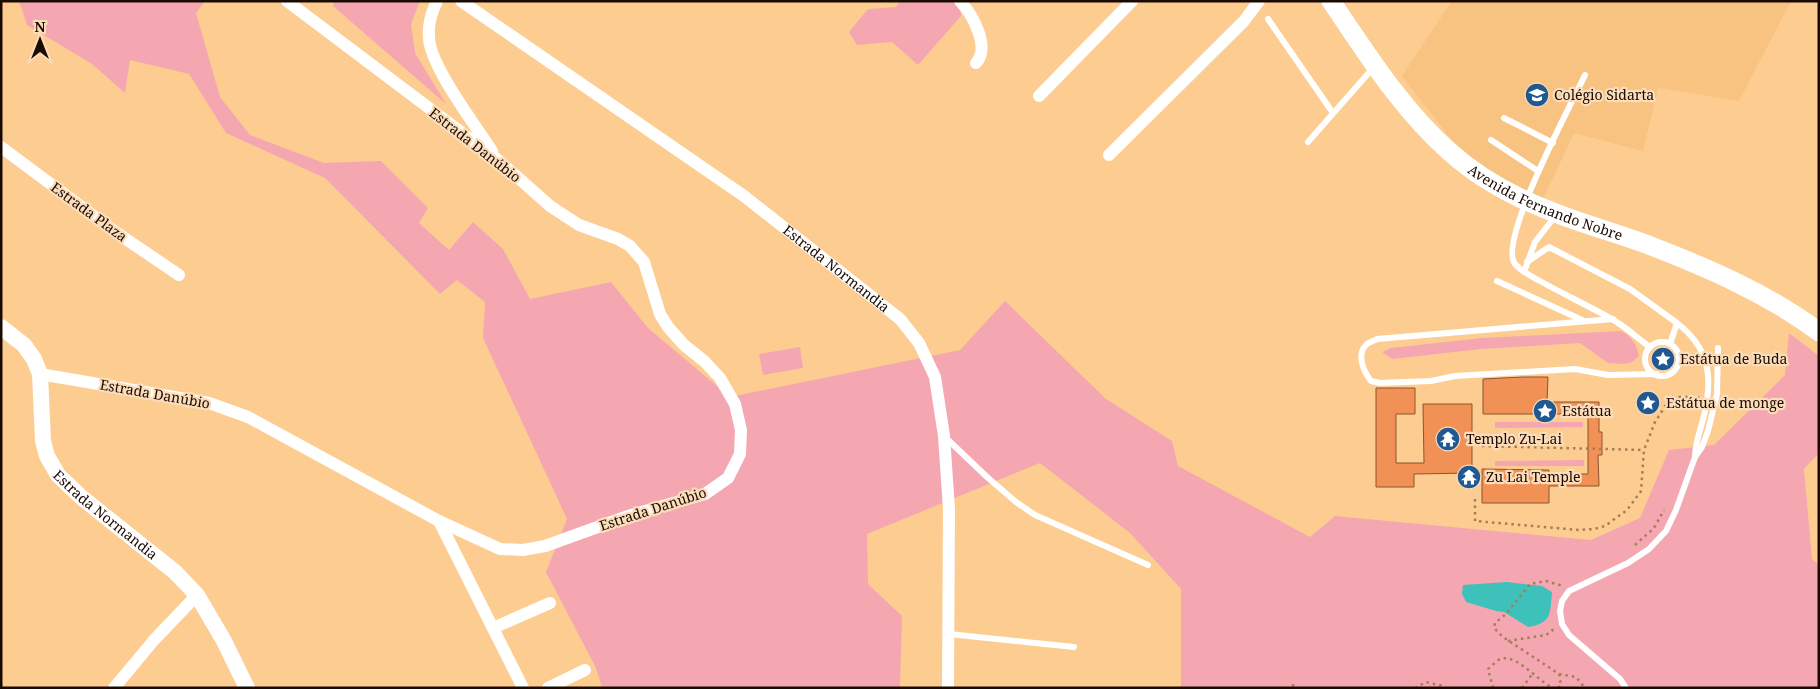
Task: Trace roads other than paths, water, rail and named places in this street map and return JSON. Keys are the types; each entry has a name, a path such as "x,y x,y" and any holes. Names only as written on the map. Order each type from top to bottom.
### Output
{"main road":[{"name":"Avenida Fernando Nobre","path":"1331,1 1415,118 1450,152 1484,176 1557,214 1652,246 1729,280 1765,297 1819,332"}],"street":[{"name":"Estrada Danúbio","path":"40,374 209,403 248,417 439,521 500,549 523,550 546,546 631,515 705,494 728,478 740,454 742,430 735,404 720,378 704,361 684,345 668,327 660,314 644,262 630,246 618,239 579,225 550,206 498,160 286,1"},
{"path":"436,1 429,20 428,40 435,61 498,160"},
{"name":"Estrada Normandia","path":"461,1 744,196 900,319 919,343 935,377 944,436 949,509 948,688"},
{"path":"960,1 977,27 982,42 979,59 976,63"},
{"path":"1039,96 1132,1"},
{"path":"1109,155 1244,21 1259,1"},
{"name":"Estrada Plaza","path":"1,147 114,231 179,275"},
{"name":"Estrada Normandia","path":"1,327 24,345 34,359 40,374 43,441 47,456 58,475 81,497 175,572 197,595 224,640 247,688"},
{"path":"439,521 523,688"},
{"path":"114,688 154,640 197,595"},
{"path":"493,628 550,603"},
{"path":"548,688 585,670"}],"lane":[{"path":"1268,19 1332,113"},
{"path":"1308,142 1376,65"},
{"path":"1585,75 1538,171 1515,232 1511,254 1514,263 1524,272 1562,294 1613,319 1650,347"},
{"path":"1504,118 1553,143"},
{"path":"1492,140 1538,171"},
{"path":"1524,272 1535,242 1557,214"},
{"path":"1527,262 1549,247 1630,289 1688,332 1702,349 1708,373 1705,410 1695,445 1695,457"},
{"path":"1497,281 1583,321"},
{"path":"1613,319 1377,339 1367,344 1362,352 1361,360 1365,373 1371,382 1380,384 1432,381 1455,376 1575,369 1608,375 1668,374 1676,368 1679,358 1678,352 1670,344 1660,342 1650,347 1647,352 1646,362 1648,368 1657,374"},
{"path":"1670,344 1677,323"},
{"path":"1626,688 1620,679 1569,635 1562,624 1560,611 1562,601 1567,588 1628,563 1649,549 1666,531 1676,510 1695,457 1702,447 1707,433 1718,394 1718,348"},
{"path":"944,436 987,477 1016,502 1035,515 1148,565"},
{"path":"949,634 1074,647"}],"water":[{"path":"1507,582 1542,586 1552,592 1550,612 1546,620 1528,627 1504,612 1466,602 1462,594 1463,585"}],"place":[{"name":"Colégio Sidarta","path":"1537,95"},
{"name":"Estátua de Buda","path":"1663,359"},
{"name":"Estátua de monge","path":"1648,403"},
{"name":"Estátua","path":"1545,411"},
{"name":"Templo Zu-Lai","path":"1448,439"},
{"name":"Zu Lai Temple","path":"1469,477"}]}
